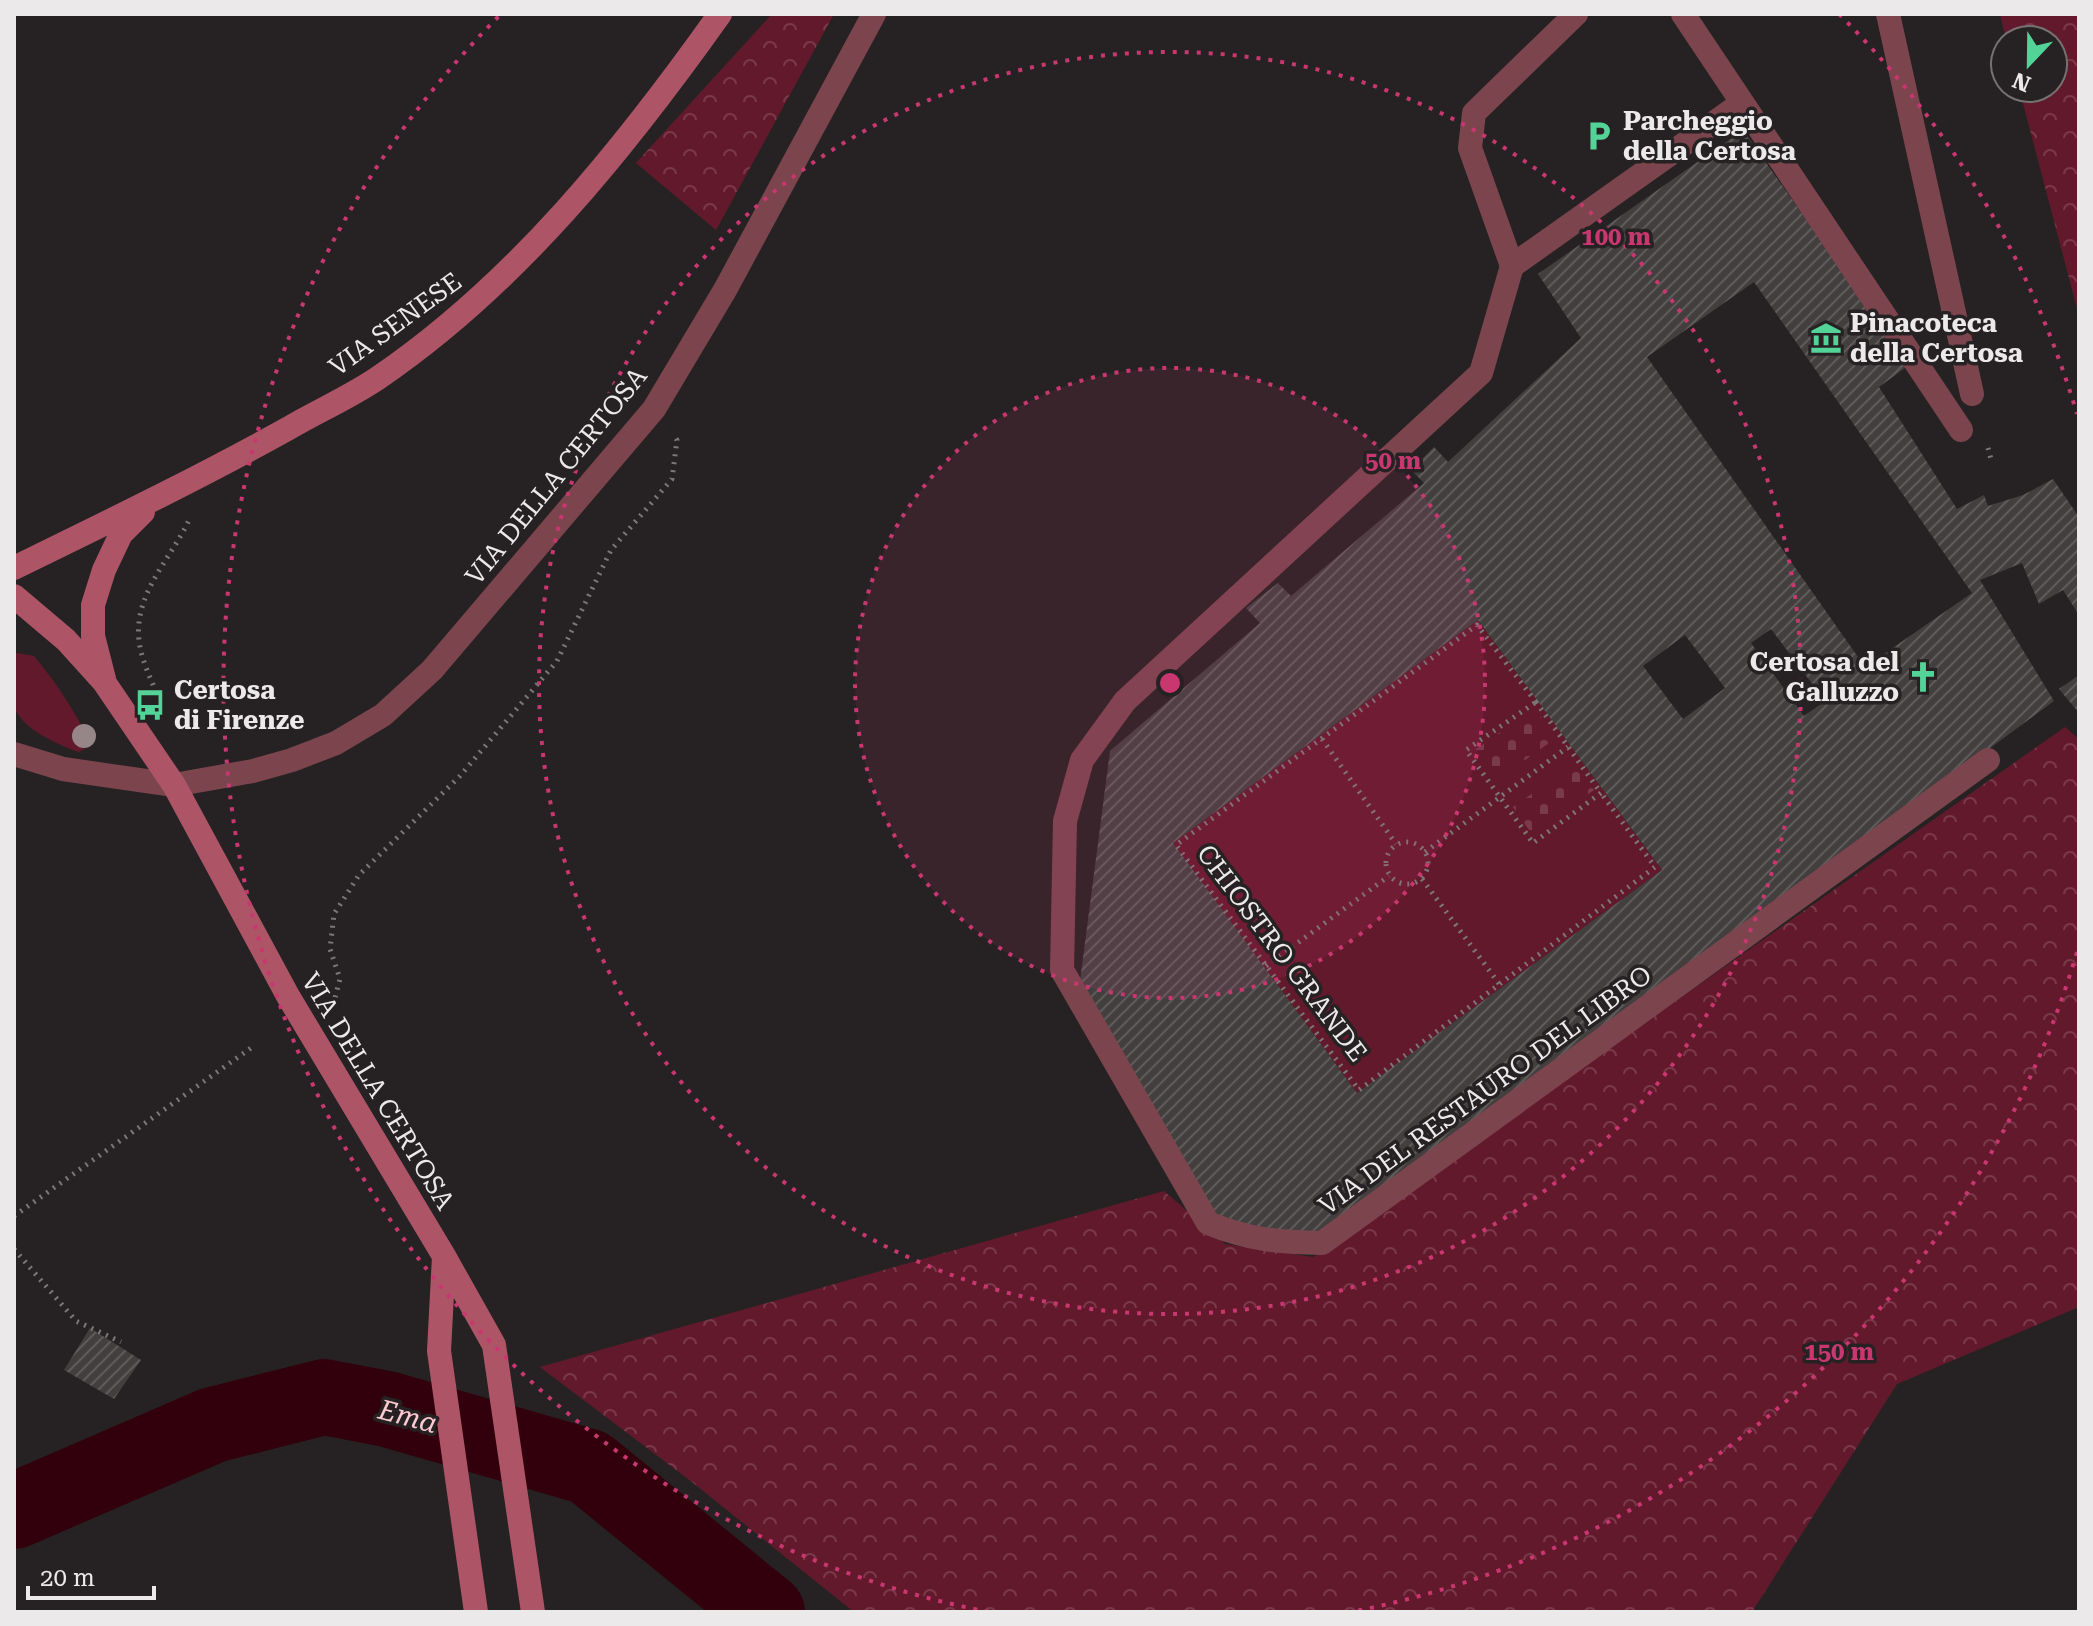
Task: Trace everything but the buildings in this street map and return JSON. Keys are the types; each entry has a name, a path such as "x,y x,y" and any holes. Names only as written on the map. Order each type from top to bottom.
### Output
{"main road":[{"name":"VIA SENESE","path":"14,568 157,497 377,379 446,328 492,287 550,227 613,155 720,14"},
{"name":"VIA DELLA CERTOSA","path":"104,682 93,636 93,605 104,570 121,534 157,497"},
{"name":"VIA DELLA CERTOSA","path":"14,596 66,640 104,682 174,785 288,996 494,1345 533,1612"},
{"path":"444,1256 439,1351 476,1612"}],"street":[{"name":"VIA DELLA CERTOSA","path":"14,754 63,769 174,785 253,771 292,760 336,743 383,715 432,670 654,409 725,290 874,14"},
{"path":"1576,14 1474,113 1470,148 1512,266 1742,103"},
{"path":"1683,14 1961,430"},
{"path":"1888,14 1972,394"},
{"name":"VIA DEL RESTAURO DEL LIBRO","path":"1512,266 1481,373 1125,701 1082,760 1065,821 1062,970 1208,1223 1241,1237 1322,1243 1988,760"}],"path":[{"path":"333,1006 340,979 330,949 334,914 359,875 460,776 557,661 611,550 672,479 677,440 654,409"},
{"path":"149,749 164,722 159,698 144,665 138,637 143,608 149,586 194,511 205,472"},
{"name":"CHIOSTRO GRANDE","path":"1536,702 1477,625 1176,845 1359,1090 1655,867 1601,793"},
{"path":"1536,702 1601,793 1533,843 1466,750 1536,702"},
{"path":"1322,739 1396,844"},
{"path":"1425,852 1568,747"},
{"path":"1412,843 1425,852 1428,865 1422,879 1406,885 1389,876 1385,858 1396,844 1412,843"},
{"path":"1266,966 1389,876"},
{"path":"1422,879 1500,985"},
{"path":"14,1216 251,1048"},
{"path":"14,1249 76,1321 121,1342"}],"green space":[{"path":"772,14 834,14 716,230 636,163"},
{"path":"2000,14 2079,14 2079,316 2023,104 2069,104 2069,24 2002,24"},
{"path":"1478,620 1662,870 1357,1093 1173,843"},
{"path":"14,655 34,656 66,699 91,745 79,752 51,741 17,713 13,687"},
{"path":"1534,708 1556,738 1494,782 1472,752"},
{"path":"2065,727 2079,739 2079,1307 1897,1384 1752,1612 854,1612 692,1482 540,1367 1164,1191 1225,1244 1313,1257"},
{"path":"1575,763 1594,790 1532,834 1513,807"}],"waterway":[{"name":"Ema","path":"14,1511 213,1425 324,1397 387,1409 589,1467 767,1612"}],"place":[{"name":"Parcheggio della Certosa","path":"1599,136"},
{"name":"Pinacoteca della Certosa","path":"1826,338"},
{"name":"Certosa del Galluzzo","path":"1923,677"},
{"name":"Certosa di Firenze","path":"150,705"}]}
